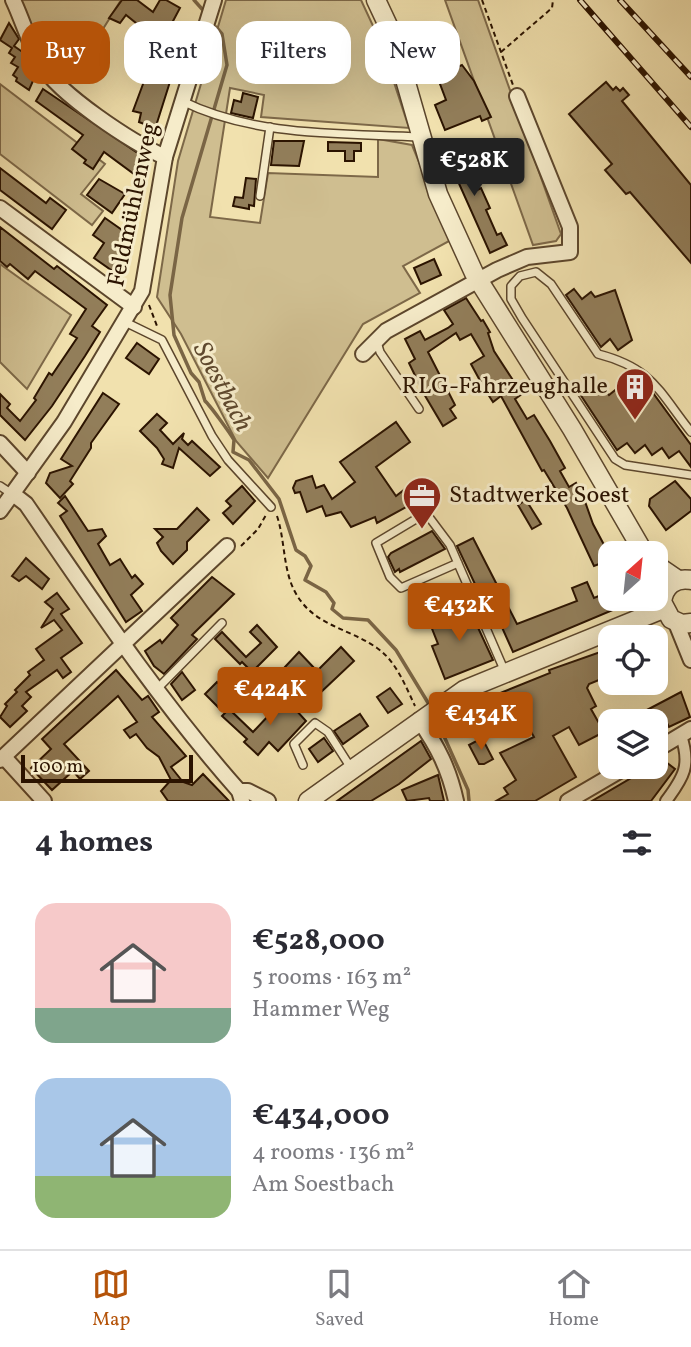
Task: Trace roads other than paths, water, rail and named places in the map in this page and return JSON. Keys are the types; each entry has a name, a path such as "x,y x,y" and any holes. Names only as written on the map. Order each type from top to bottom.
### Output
{"street":[{"path":"13,0 30,45 43,67 60,86 109,123 165,157"},
{"name":"Feldmühlenweg","path":"0,511 64,422 142,291 165,157 215,0"},
{"path":"376,0 392,34 438,194 478,280 572,429 637,541"},
{"path":"363,354 376,338 478,280 527,257 570,252 570,227 517,96"},
{"path":"0,208 134,307"},
{"path":"0,443 28,473"},
{"path":"13,494 26,504 124,646 195,741 241,796 248,791 268,801"},
{"path":"44,801 2,758 124,646 227,546"},
{"path":"308,801 464,690 658,611"},
{"path":"666,611 686,623 679,636 689,655"},
{"path":"427,714 450,774 456,801"},
{"path":"666,801 687,773 689,751 686,733 668,743"},
{"path":"568,801 606,779"},
{"path":"674,791 682,801"}],"lane":[{"path":"182,101 223,119 270,127 421,137"},
{"path":"260,197 270,127"},
{"path":"691,432 643,371 627,362 598,354 551,284 536,272 520,276 511,286 511,299 522,318 615,459 625,465 691,475"},
{"path":"125,322 162,340 212,436 271,508"},
{"path":"376,338 380,352 419,409"},
{"path":"0,486 13,494"},
{"path":"458,563 401,588 390,578 376,542 426,513 450,545 458,563 505,673"},
{"path":"157,690 222,623"},
{"path":"303,765 294,744 311,726 320,724 351,768"}],"waterway":[{"name":"Soestbach","path":"194,0 202,9"},
{"name":"Soestbach","path":"222,34 227,65 222,82"},
{"name":"Soestbach","path":"221,84 182,218 170,295 174,335 191,373 199,382 205,401 234,440 233,452 249,460 279,499 296,550 305,556 311,566 305,580 326,592 334,603 332,609 343,618 368,620 396,650 430,706"},
{"name":"Soestbach","path":"435,716 468,790 469,801"}],"railway":[{"path":"580,0 691,127"},
{"path":"620,0 691,77"}],"place":[{"name":"RLG-Fahrzeughalle","path":"635,421"},
{"name":"Stadtwerke Soest","path":"422,530"}]}
